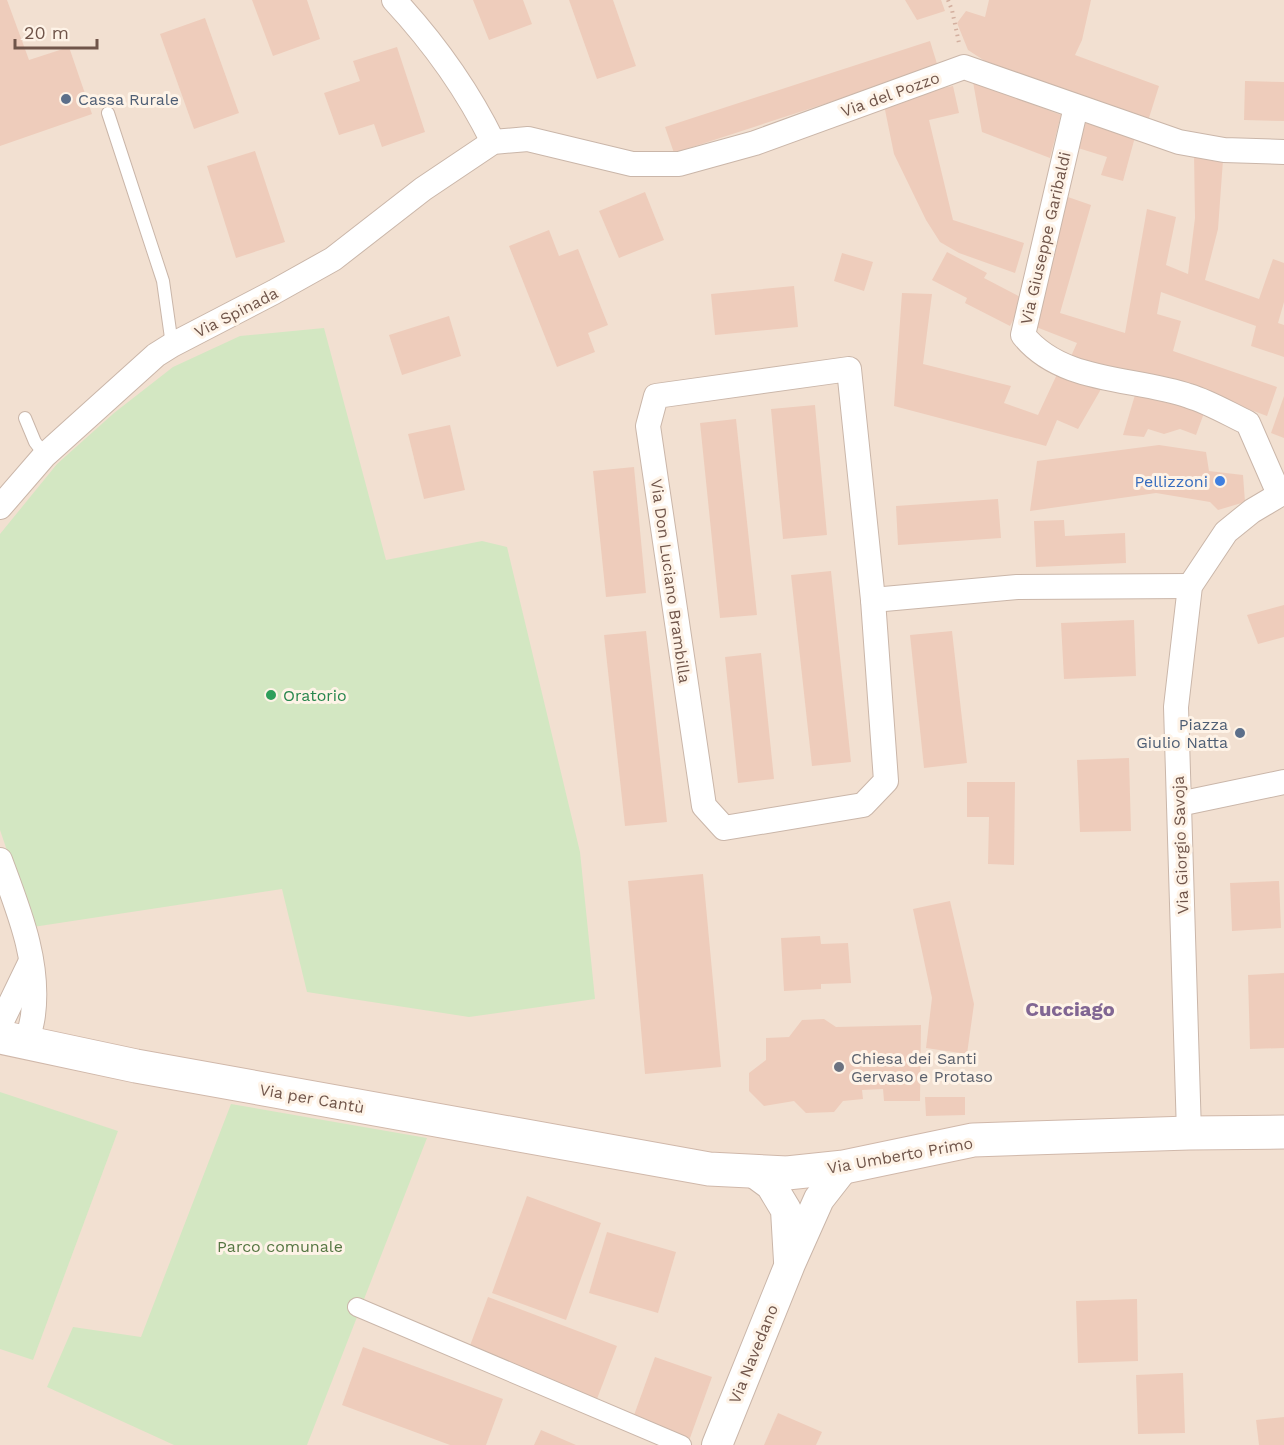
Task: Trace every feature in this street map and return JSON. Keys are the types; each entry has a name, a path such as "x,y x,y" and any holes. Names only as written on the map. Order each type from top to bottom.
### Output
{"main road":[{"name":"Via per Cantù","path":"14,1040 136,1066 625,1154"},
{"name":"Via Umberto Primo","path":"625,1154 709,1169 787,1173 844,1167 973,1140 1284,1132"}],"street":[{"path":"394,0 422,30 459,80 493,142"},
{"path":"964,68 1179,142 1224,150 1284,152"},
{"name":"Via del Pozzo","path":"493,142 528,139 632,164 679,164 755,143 964,68"},
{"name":"Via Giuseppe Garibaldi","path":"1076,107 1023,335 1033,347 1052,360 1091,374 1189,396 1248,423 1282,493"},
{"name":"Via Spinada","path":"0,507 45,455 156,355 333,259 423,189 493,142"},
{"name":"Via Don Luciano Brambilla","path":"849,369 873,600 886,781 863,805 724,828 704,806 648,426 656,396 849,369"},
{"name":"Via Giorgio Savoja","path":"1189,1133 1176,707 1190,586 1226,532 1252,511 1282,493"},
{"path":"873,600 1017,587 1190,586"},
{"path":"1179,804 1284,782"},
{"path":"0,860 26,933 34,998 33,1015 14,1040"},
{"path":"0,1025 31,961"},
{"name":"Via Navedano","path":"717,1445 790,1264 819,1199 844,1167"},
{"name":"Via Navedano","path":"752,1171 771,1185 786,1210 790,1264"},
{"path":"357,1307 682,1445"}],"lane":[{"path":"108,113 163,281 172,345"},
{"path":"25,418 35,442 45,455"}],"path":[{"path":"948,0 964,68"}],"shaded area":[{"path":"0,0 1284,0 1284,1445 0,1445"}],"green space":[{"name":"Oratorio","path":"324,328 386,560 482,541 507,547 580,852 595,999 469,1017 307,992 282,889 33,927 0,830 0,534 57,464 114,413 173,367 240,336"},
{"path":"0,1092 118,1131 33,1360 0,1349"},
{"name":"Parco comunale","path":"231,1104 427,1138 307,1445 174,1445 47,1387 73,1327 141,1337"}],"building":[{"path":"0,0 7,0 29,60 69,47 92,114 0,146"},
{"path":"252,0 307,0 320,39 273,56"},
{"path":"473,0 523,0 532,24 489,40"},
{"path":"569,0 613,0 636,66 597,79"},
{"path":"905,0 941,0 945,11 917,20"},
{"path":"989,0 1091,0 1082,40 1075,55 1159,86 1148,121 991,65 968,50 957,23 966,11 985,17"},
{"path":"205,18 239,113 194,129 160,34"},
{"path":"930,41 938,67 674,153 665,127"},
{"path":"397,47 425,132 382,147 374,124 339,135 324,93 360,81 353,61"},
{"path":"1245,81 1284,82 1284,121 1244,120"},
{"path":"973,82 1061,115 1050,158 982,132"},
{"path":"953,86 959,113 929,120 953,220 1024,243 1015,273 959,253 940,242 926,220 894,154 883,100"},
{"path":"1085,123 1135,137 1123,181 1101,175 1107,157 1078,148"},
{"path":"255,151 285,242 236,258 207,166"},
{"path":"1194,152 1223,160 1218,229 1205,280 1259,299 1273,259 1284,263 1284,302 1278,323 1284,325 1284,357 1251,346 1256,326 1161,292 1157,314 1181,321 1173,351 1277,387 1267,416 1190,387 1068,363 1077,343 1031,325 1065,196 1091,205 1060,313 1125,333 1147,209 1176,217 1166,265 1188,274 1195,218"},
{"path":"645,192 664,240 619,258 599,211"},
{"path":"549,230 559,256 578,249 608,325 588,333 595,352 557,367 509,246"},
{"path":"947,252 987,273 984,278 1024,299 1010,326 965,303 967,298 932,280"},
{"path":"842,253 873,262 864,291 834,281"},
{"path":"794,286 798,327 715,335 711,294"},
{"path":"902,293 932,294 923,364 1011,386 1004,403 1038,415 1059,370 1104,384 1078,429 1057,420 1046,446 894,406"},
{"path":"449,316 461,356 402,375 389,335"},
{"path":"1135,395 1204,413 1196,435 1180,429 1164,434 1148,429 1144,437 1123,435"},
{"path":"1284,396 1284,438 1271,433"},
{"path":"815,405 827,535 783,539 771,409"},
{"path":"736,419 757,615 720,618 700,423"},
{"path":"450,425 465,490 424,499 408,434"},
{"path":"1159,445 1206,452 1209,471 1243,475 1245,502 1218,510 1210,502 1156,493 1030,511 1037,461"},
{"path":"634,467 646,593 606,597 593,471"},
{"path":"998,499 1001,538 898,545 896,506"},
{"path":"1064,520 1065,536 1125,533 1126,563 1036,567 1034,521"},
{"path":"831,571 851,762 812,766 791,575"},
{"path":"1284,605 1284,637 1258,644 1247,615"},
{"path":"1134,620 1136,676 1064,679 1061,623"},
{"path":"646,631 667,822 625,826 604,635"},
{"path":"952,631 967,763 924,768 910,635"},
{"path":"761,653 774,779 738,783 725,657"},
{"path":"1129,758 1131,831 1080,832 1077,760"},
{"path":"967,782 1015,782 1014,865 988,864 989,817 967,817"},
{"path":"703,874 721,1067 645,1074 628,881"},
{"path":"1279,881 1281,928 1232,931 1230,883"},
{"path":"950,901 974,1004 967,1054 926,1048 932,998 913,909"},
{"path":"820,936 821,944 848,943 851,983 821,984 821,989 784,991 781,938"},
{"path":"1284,973 1284,1048 1250,1049 1248,975"},
{"name":"Chiesa dei Santi Gervaso e Protaso","path":"824,1019 836,1027 921,1025 920,1101 884,1101 883,1089 862,1090 863,1099 843,1101 834,1112 806,1113 794,1101 764,1106 749,1091 749,1073 766,1060 766,1038 789,1037 802,1020"},
{"path":"925,1097 965,1097 965,1115 926,1116"},
{"path":"527,1196 601,1223 566,1320 492,1293"},
{"path":"607,1232 676,1252 658,1313 589,1293"},
{"path":"488,1297 617,1346 597,1399 468,1351"},
{"path":"1137,1299 1138,1361 1078,1363 1076,1301"},
{"path":"363,1347 503,1399 486,1445 450,1445 342,1405"},
{"path":"655,1357 712,1377 690,1438 633,1418"},
{"path":"1183,1373 1185,1433 1138,1434 1136,1375"},
{"path":"778,1413 822,1432 816,1445 764,1445"},
{"path":"1284,1417 1284,1445 1259,1445 1256,1420"},
{"path":"541,1430 576,1445 534,1445"}],"place":[{"name":"Cassa Rurale","path":"66,99"},
{"name":"Pellizzoni","path":"1220,481"},
{"name":"Oratorio","path":"271,695"},
{"name":"Piazza Giulio Natta","path":"1240,733"},
{"name":"Chiesa dei Santi Gervaso e Protaso","path":"839,1067"}],"district":[{"name":"Cucciago","path":"1070,1009"}]}
